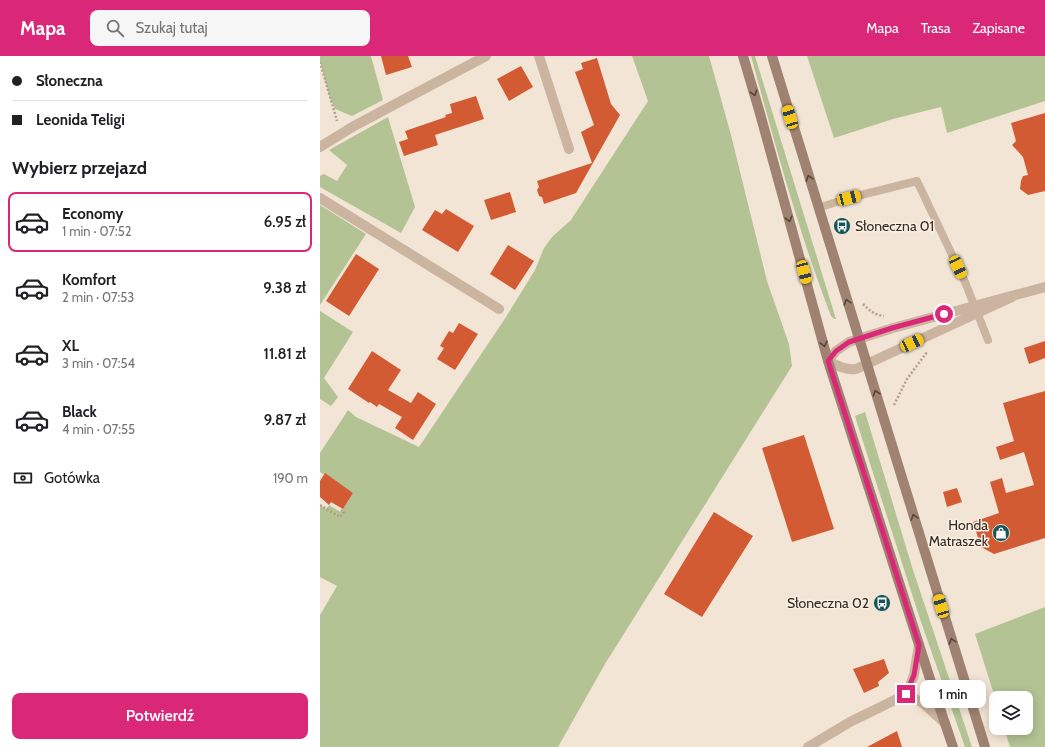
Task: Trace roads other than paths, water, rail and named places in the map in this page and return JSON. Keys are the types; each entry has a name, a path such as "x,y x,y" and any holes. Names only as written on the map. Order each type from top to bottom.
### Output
{"main road":[{"path":"743,56 758,104 828,361 953,747"},
{"path":"772,56 985,747"}],"street":[{"path":"320,147 354,126 486,56"},
{"path":"539,56 569,149"},
{"path":"320,198 499,309"},
{"path":"976,310 892,328 849,342 836,351 828,361 849,370 856,369 867,365 976,310 1045,287"},
{"path":"808,747 850,722 906,694 914,675 919,645"},
{"path":"906,694 924,704 945,723"}],"lane":[{"path":"818,208 849,198 918,181 965,282 988,340"}],"place":[{"name":"Słoneczna 01","path":"842,226"},
{"name":"Honda Matraszek","path":"1001,533"},
{"name":"Słoneczna 02","path":"882,603"}]}
